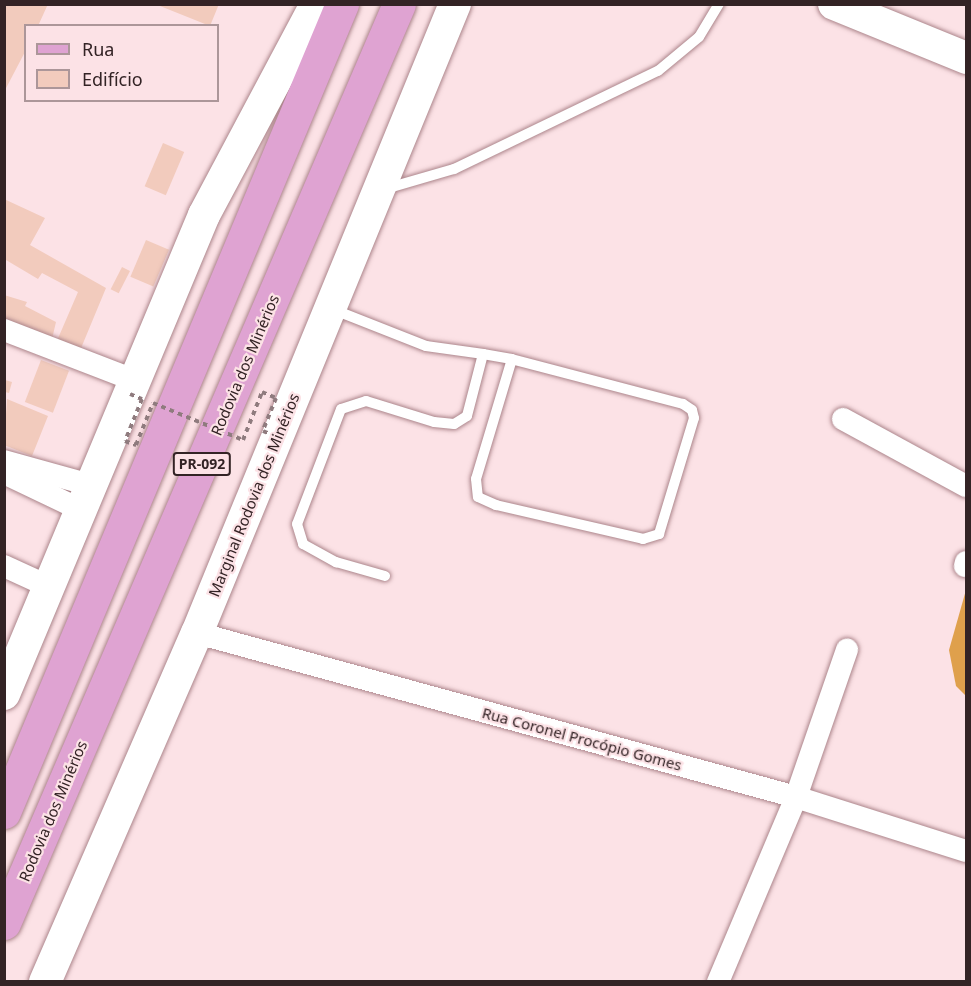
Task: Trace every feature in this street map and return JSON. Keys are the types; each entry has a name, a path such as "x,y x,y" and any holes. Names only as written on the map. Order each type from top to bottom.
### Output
{"main road":[{"path":"4,694 204,215 316,4"},
{"name":"PR-092","path":"4,812 342,4"},
{"name":"Rodovia dos Minérios","path":"4,923 399,4"},
{"name":"Marginal Rodovia dos Minérios","path":"45,981 197,633 455,4"},
{"path":"834,4 966,58"}],"street":[{"path":"4,330 133,387"},
{"path":"843,419 966,486"},
{"path":"4,461 85,497"},
{"path":"4,473 85,497"},
{"path":"4,566 50,587"},
{"name":"Rua Coronel Procópio Gomes","path":"197,633 796,797 966,851"},
{"path":"718,981 796,797 847,650"}],"lane":[{"path":"379,191 454,169 658,71 699,36 719,4"},
{"path":"330,308 426,346 512,359 683,404 692,410 687,441 659,534 643,539 496,505 478,497 476,479 512,359"},
{"path":"385,576 336,562 303,544 297,524 341,409 366,401 434,422 454,424 467,416 483,354"}],"path":[{"path":"133,387 142,399 125,441 136,445 153,403 243,440 262,393 276,398 263,430 277,437"}],"shaded area":[{"path":"966,590 966,696 956,686 949,650"}],"building":[{"path":"4,4 48,4 39,24 24,24 24,54 4,92"},
{"path":"155,4 219,4 211,24 205,24"},
{"path":"163,143 184,152 166,195 145,186"},
{"path":"4,199 45,218 30,245 106,288 79,353 56,343 78,292 42,273 38,279 6,260"},
{"path":"146,240 169,250 153,287 130,277"},
{"path":"122,267 130,271 119,293 111,289"},
{"path":"4,295 27,302 25,306 56,322 52,339 4,318"},
{"path":"41,360 69,371 53,413 25,402"},
{"path":"5,380 12,382 9,393 5,392"},
{"path":"7,399 48,416 32,456 4,445"}]}
